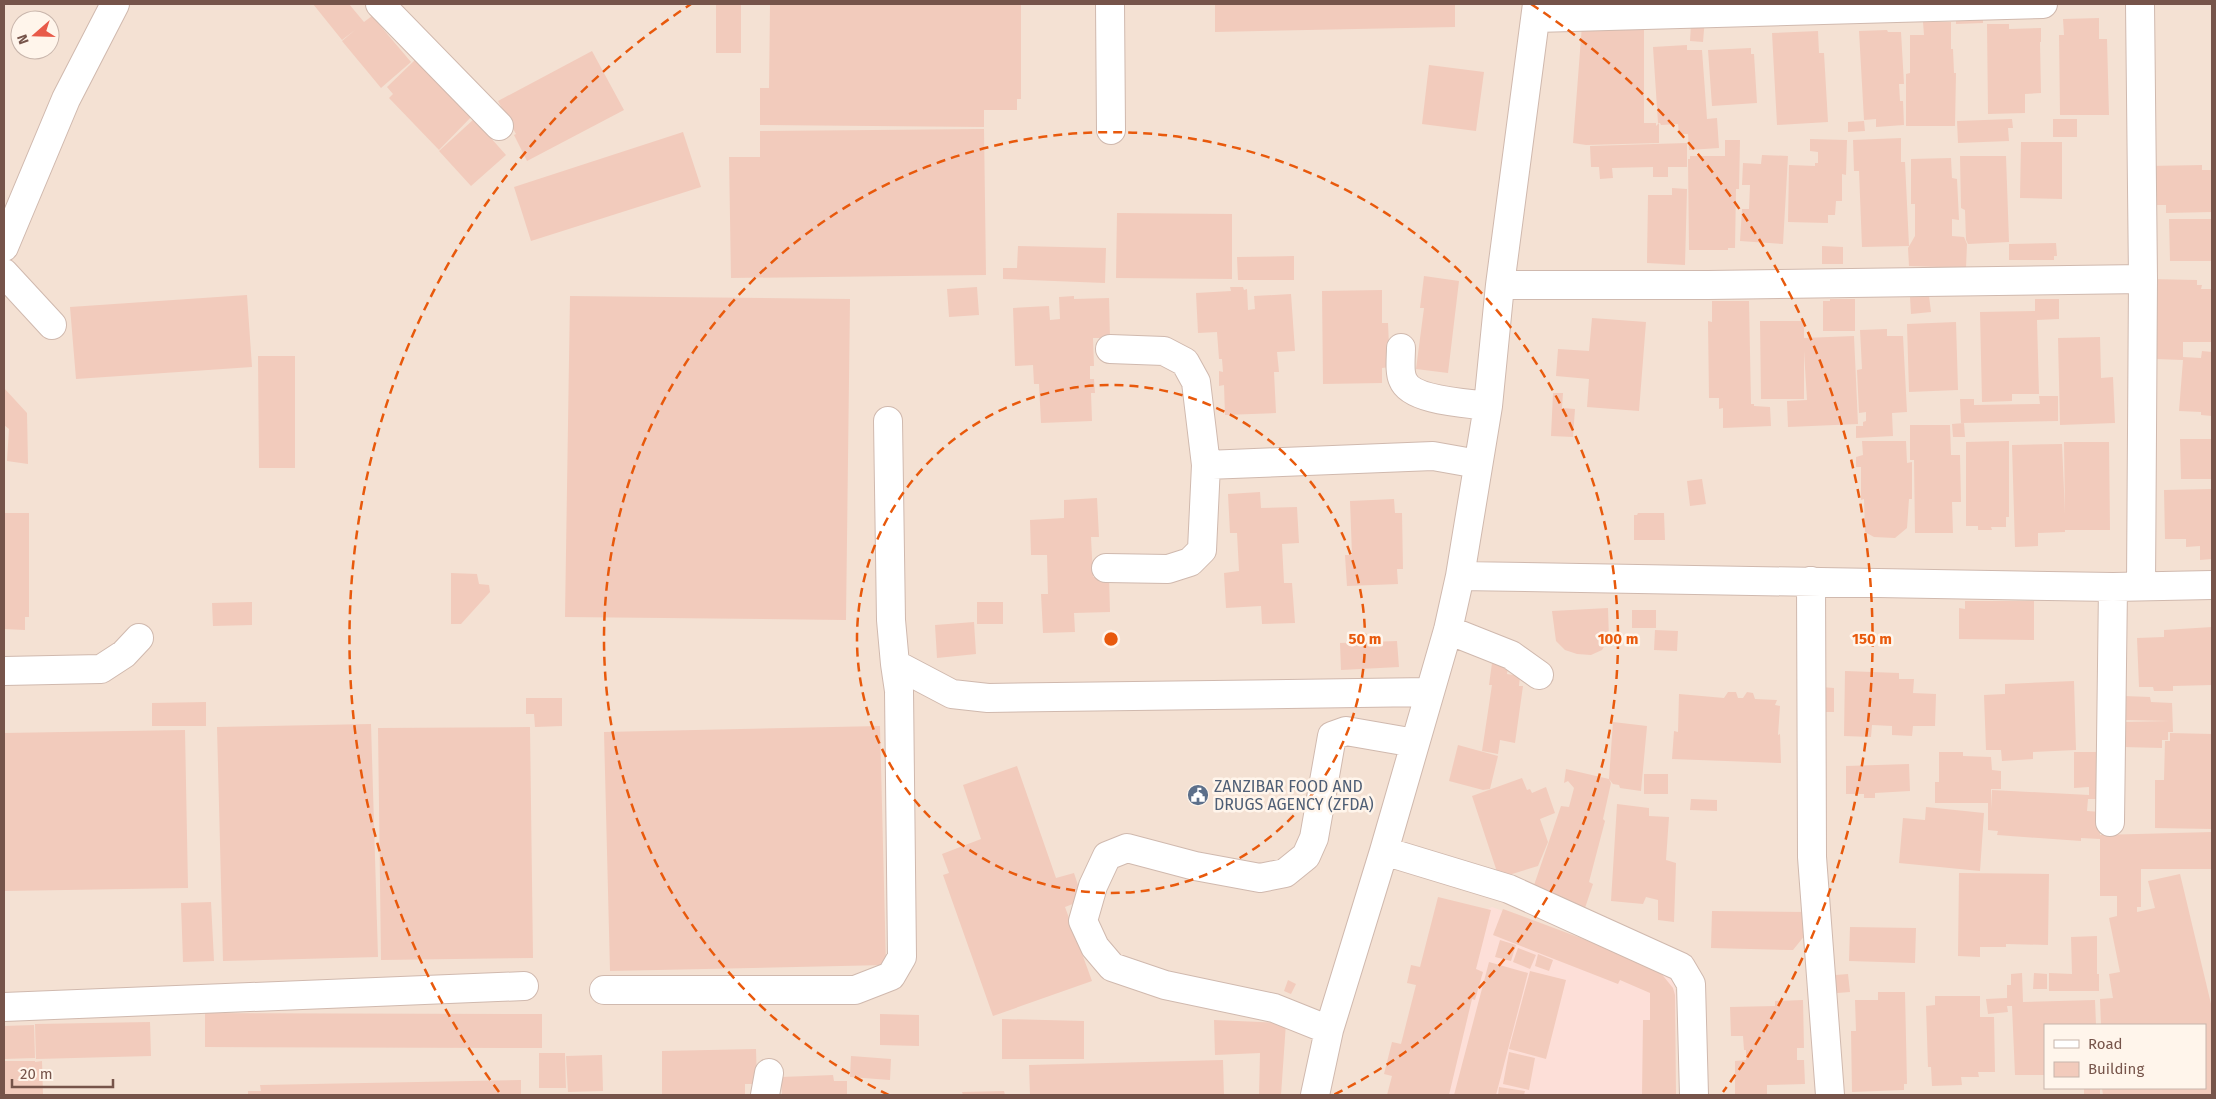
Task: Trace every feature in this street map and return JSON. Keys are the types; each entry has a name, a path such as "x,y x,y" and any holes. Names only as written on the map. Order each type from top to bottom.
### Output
{"street":[{"path":"4,247 66,99 115,4"},
{"path":"380,4 498,126"},
{"path":"1110,4 1111,130"},
{"path":"1315,1095 1329,1030 1384,851 1448,630 1460,576 1488,406 1500,285 1536,11 2043,4"},
{"path":"2140,4 2143,279 2141,586"},
{"path":"4,273 52,325"},
{"path":"1500,285 1708,286 2143,279"},
{"path":"1400,348 1403,380 1413,392 1441,399 1488,406"},
{"path":"1106,568 1168,569 1190,562 1202,550 1206,465 1196,382 1185,362 1164,351 1110,349"},
{"path":"604,990 855,990 892,976 902,957 899,692 891,620 888,421"},
{"path":"1206,465 1433,456 1478,464"},
{"path":"1460,576 2113,586 2212,585"},
{"path":"1811,580 1812,856 1830,1095"},
{"path":"2110,822 2113,586"},
{"path":"1448,630 1511,654 1539,675"},
{"path":"4,671 101,669 124,654 139,638"},
{"path":"896,664 952,694 988,698 1429,692"},
{"path":"1329,1030 1274,1008 1165,985 1112,967 1095,947 1083,921 1093,886 1107,856 1127,848 1195,866 1260,878 1285,873 1306,856 1314,838 1332,736 1346,731 1415,743"},
{"path":"1384,851 1509,889 1681,967 1691,984 1694,1095"},
{"path":"4,1008 524,986"}],"shaded area":[{"path":"4,4 2212,4 2212,1095 4,1095"},
{"path":"1492,907 1666,971 1674,984 1676,994 1674,1095 1393,1095 1442,937 1476,914"}],"building":[{"path":"313,4 349,4 364,22 372,16 411,62 381,88 342,41 355,30 342,40"},
{"path":"716,4 741,4 741,53 716,53"},
{"path":"770,4 1021,4 1021,99 1017,99 1017,110 984,110 984,127 760,125 760,88 769,88"},
{"path":"1215,4 1455,4 1455,27 1215,32"},
{"path":"1983,14 1983,23 1956,24 1956,15"},
{"path":"1705,18 1703,42 1690,41 1691,24"},
{"path":"2099,18 2099,39 2107,39 2109,115 2060,115 2059,35 2064,35 2063,19"},
{"path":"1923,22 1951,22 1951,49 1953,49 1954,73 1956,73 1955,126 1906,126 1906,74 1910,73 1910,35 1924,35"},
{"path":"1644,24 1644,123 1656,123 1656,126 1659,123 1659,143 1586,145 1573,143 1582,25"},
{"path":"1987,24 2009,24 2009,29 2041,28 2041,93 2025,94 2025,113 1988,114"},
{"path":"1887,30 1888,32 1901,32 1904,84 1899,84 1900,101 1903,101 1904,125 1876,127 1876,119 1864,120 1859,31"},
{"path":"1818,31 1819,53 1824,53 1828,122 1777,125 1772,33"},
{"path":"1687,45 1687,50 1702,50 1707,119 1717,118 1719,148 1689,150 1688,134 1679,134 1678,124 1661,125 1658,123 1653,47"},
{"path":"1751,48 1751,54 1754,54 1757,103 1712,106 1708,50"},
{"path":"592,51 624,110 527,161 514,135 516,134 498,101"},
{"path":"415,60 475,113 439,150 389,98 393,94 387,87"},
{"path":"1429,65 1484,72 1476,131 1422,124"},
{"path":"474,119 506,155 471,186 439,151"},
{"path":"2012,119 2013,128 2008,128 2009,141 1958,143 1957,121"},
{"path":"2053,119 2077,119 2077,137 2053,137"},
{"path":"1864,121 1865,131 1848,132 1848,122"},
{"path":"984,129 986,275 731,278 729,157 760,157 760,131"},
{"path":"683,132 701,187 531,241 514,187"},
{"path":"1901,138 1901,162 1905,162 1909,246 1862,247 1859,171 1854,171 1853,140"},
{"path":"1810,139 1847,140 1846,175 1842,174 1842,201 1836,201 1835,215 1828,215 1828,223 1788,222 1789,165 1815,166 1815,163 1818,163 1818,152 1810,151"},
{"path":"1725,140 1740,140 1739,189 1736,189 1735,248 1728,248 1728,250 1689,250 1688,159 1690,159 1690,156 1725,156"},
{"path":"2021,142 2062,142 2062,199 2020,198"},
{"path":"1687,143 1687,167 1668,167 1668,177 1653,177 1653,167 1612,168 1613,178 1600,179 1599,167 1591,167 1590,146"},
{"path":"1762,155 1788,156 1783,244 1740,241 1742,209 1749,209 1750,185 1742,185 1743,163 1761,164"},
{"path":"1960,156 2006,156 2009,242 1968,244 1966,240 1965,210 1961,208"},
{"path":"1951,158 1952,178 1957,179 1959,220 1952,219 1952,236 1964,237 1967,244 1966,268 1909,266 1908,248 1915,236 1915,204 1911,204 1911,159"},
{"path":"2202,165 2202,170 2212,170 2212,212 2166,213 2166,205 2151,205 2148,166"},
{"path":"1672,188 1687,189 1685,265 1647,263 1648,195 1672,195"},
{"path":"1117,213 1232,214 1232,279 1116,278"},
{"path":"2169,219 2212,219 2212,261 2170,261"},
{"path":"2056,243 2057,256 2054,256 2054,260 2009,260 2009,244"},
{"path":"1018,246 1106,248 1105,283 1003,279 1003,268 1017,268"},
{"path":"1822,246 1843,247 1843,264 1822,264"},
{"path":"1294,256 1294,280 1238,280 1237,257"},
{"path":"1424,276 1459,281 1448,373 1416,369 1424,308 1420,308"},
{"path":"2151,279 2197,280 2197,285 2202,285 2201,289 2212,289 2212,342 2183,342 2183,357 2201,358 2202,351 2212,352 2212,416 2201,415 2201,412 2179,411 2183,360 2156,359"},
{"path":"977,287 979,315 949,317 947,289"},
{"path":"1230,287 1243,287 1244,290 1247,289 1248,310 1255,309 1254,296 1291,294 1295,351 1277,352 1279,372 1274,372 1276,413 1225,415 1224,385 1219,386 1219,371 1223,372 1222,359 1219,359 1217,332 1198,333 1196,293 1231,291"},
{"path":"1382,290 1382,323 1388,323 1390,367 1382,368 1382,383 1323,384 1322,291"},
{"path":"247,295 252,367 76,379 70,307"},
{"path":"570,296 850,299 846,620 565,617"},
{"path":"1074,296 1074,299 1109,298 1110,338 1093,338 1094,366 1090,366 1090,379 1094,379 1095,393 1091,393 1092,421 1041,423 1039,384 1034,384 1033,365 1015,366 1013,308 1049,306 1050,320 1060,319 1059,297"},
{"path":"1929,296 1931,312 1911,314 1910,297"},
{"path":"1830,299 1855,299 1855,331 1823,331 1823,301 1830,301"},
{"path":"2035,299 2059,299 2059,319 2037,320 2039,394 2012,394 2012,401 1982,402 1980,312 2035,311"},
{"path":"1712,301 1749,301 1751,404 1754,404 1754,406 1770,407 1771,426 1723,428 1723,408 1719,409 1719,398 1709,398 1708,321 1712,322"},
{"path":"1592,318 1646,322 1639,411 1587,407 1589,379 1556,376 1558,349 1589,351"},
{"path":"1760,321 1804,321 1804,338 1854,336 1858,424 1788,427 1787,401 1807,400 1804,351 1804,399 1761,399"},
{"path":"1956,322 1958,390 1909,392 1907,324"},
{"path":"1887,329 1887,336 1903,336 1907,412 1892,413 1893,436 1856,438 1856,426 1863,426 1863,422 1866,421 1866,412 1859,413 1857,370 1862,369 1860,330"},
{"path":"2100,337 2101,378 2113,377 2115,423 2060,425 2058,338"},
{"path":"258,356 295,356 295,468 259,468"},
{"path":"4,388 27,413 28,464 7,461 9,429 4,425"},
{"path":"1553,393 1563,393 1562,408 1575,409 1573,437 1551,436"},
{"path":"2039,396 2058,396 2058,421 1961,423 1960,399 1974,399 1974,405 2040,404"},
{"path":"1964,423 1965,437 1953,437 1952,424"},
{"path":"1910,425 1950,425 1951,455 1960,455 1961,502 1952,502 1953,533 1915,533 1914,460 1910,460"},
{"path":"2180,439 2212,439 2212,479 2181,479"},
{"path":"1862,441 1906,441 1907,463 1912,462 1912,499 1909,499 1907,528 1895,538 1874,537 1865,532 1864,499 1861,500 1861,467 1856,467 1856,457 1863,455"},
{"path":"2009,441 2009,517 2006,517 2006,527 1991,527 1992,530 1978,530 1978,526 1966,526 1966,442"},
{"path":"2064,442 2109,442 2110,530 2065,530 2065,532 2038,533 2038,546 2015,547 2012,445 2062,444 2065,514"},
{"path":"1702,479 1706,504 1690,506 1687,481"},
{"path":"2212,489 2212,559 2200,560 2200,546 2186,547 2186,539 2165,539 2164,490"},
{"path":"1260,492 1261,508 1297,507 1299,543 1282,544 1284,583 1292,583 1295,623 1262,624 1261,606 1226,608 1224,573 1239,571 1237,533 1230,533 1228,494"},
{"path":"1097,498 1099,537 1091,537 1093,577 1109,576 1110,612 1074,613 1075,632 1043,633 1041,594 1048,594 1047,555 1031,555 1030,520 1064,518 1064,500"},
{"path":"1394,499 1395,513 1402,513 1403,569 1397,569 1398,584 1347,586 1345,555 1352,555 1350,501"},
{"path":"4,513 29,513 29,617 25,617 25,630 4,629"},
{"path":"1638,513 1664,513 1665,540 1634,540 1634,515"},
{"path":"451,573 477,574 479,584 489,585 490,592 461,624 451,624"},
{"path":"1965,601 2034,601 2034,640 1959,639 1959,608 1965,609"},
{"path":"252,602 252,625 213,626 212,603"},
{"path":"977,602 1003,602 1003,624 977,624"},
{"path":"1608,608 1609,639 1602,650 1591,655 1577,654 1565,650 1556,641 1552,611"},
{"path":"1632,610 1656,610 1656,628 1632,628"},
{"path":"974,622 976,654 937,658 935,625"},
{"path":"2212,627 2212,685 2173,686 2173,691 2154,691 2153,687 2139,687 2137,638 2164,637 2164,630"},
{"path":"1655,630 1678,631 1677,651 1654,650"},
{"path":"1397,641 1399,667 1341,670 1340,643"},
{"path":"1492,663 1508,666 1507,674 1520,676 1519,686 1523,686 1515,743 1500,740 1498,754 1482,751 1492,685 1489,685"},
{"path":"1845,671 1899,673 1899,679 1914,679 1913,693 1936,694 1935,726 1913,726 1912,736 1892,735 1892,726 1872,725 1871,737 1844,736"},
{"path":"2074,681 2076,750 2033,752 2033,759 2002,761 2001,750 1986,750 1984,695 2005,694 2005,684"},
{"path":"1821,687 1834,688 1834,712 1820,712"},
{"path":"1728,692 1736,692 1738,698 1743,698 1747,692 1753,693 1755,699 1777,700 1775,705 1780,706 1778,735 1780,734 1781,763 1672,759 1674,731 1678,732 1679,694 1724,698"},
{"path":"2124,696 2150,697 2151,702 2172,703 2173,732 2168,732 2168,740 2162,740 2162,748 2123,747 2123,722 2170,721 2124,720"},
{"path":"526,698 562,698 562,726 535,727 534,714 526,714"},
{"path":"206,702 206,726 152,726 152,703"},
{"path":"1613,722 1647,726 1641,791 1620,788 1619,785 1613,784 1609,779"},
{"path":"371,724 378,957 223,961 217,727"},
{"path":"880,726 886,965 610,971 604,732"},
{"path":"530,727 533,958 381,960 378,728"},
{"path":"185,730 188,888 4,891 4,733"},
{"path":"2170,733 2212,734 2212,829 2155,828 2155,780 2164,780 2165,741 2170,741"},
{"path":"1458,745 1498,756 1490,789 1483,790 1449,781"},
{"path":"1939,752 1963,752 1963,756 1991,757 1992,770 2001,771 2001,789 1991,789 1991,809 1992,790 2089,795 2089,787 2074,788 2074,752 2101,752 2101,799 2088,799 2087,811 2101,812 2100,835 2212,832 2212,869 2141,869 2141,907 2137,907 2137,912 2155,908 2148,881 2180,874 2212,1008 2212,1095 2103,1095 2102,1089 2206,1089 2206,1024 2101,1024 2100,999 2113,998 2109,974 2120,972 2109,918 2117,916 2117,896 2100,896 2100,839 2081,838 2081,841 1997,835 1998,831 1988,830 1988,803 1935,803 1935,782 1939,782"},
{"path":"1909,764 1910,791 1875,793 1875,798 1864,798 1864,794 1846,794 1846,766"},
{"path":"1017,766 1056,878 1074,873 1083,900 1065,907 1092,981 993,1016 943,875 949,873 942,854 981,839 963,785"},
{"path":"1566,769 1609,779 1611,783 1603,819 1605,821 1589,882 1593,884 1583,914 1531,894 1561,806 1569,807 1574,788 1568,781 1564,783"},
{"path":"1644,774 1668,774 1668,794 1644,794"},
{"path":"1522,778 1527,790 1530,789 1532,793 1546,787 1555,813 1540,819 1548,842 1538,866 1499,878 1472,796"},
{"path":"1691,799 1717,800 1717,811 1690,810"},
{"path":"1617,804 1649,808 1649,816 1669,817 1666,860 1676,863 1674,922 1658,920 1658,900 1646,897 1643,904 1611,901"},
{"path":"1926,807 1984,813 1980,871 1899,863 1903,818 1925,820"},
{"path":"1959,873 2049,874 2048,945 2006,944 2006,947 1980,947 1980,957 1958,956"},
{"path":"1438,897 1491,910 1476,969 1483,972 1475,1000 1472,999 1449,1095 1387,1095 1392,1076 1384,1074 1392,1042 1401,1044 1416,985 1407,983 1411,965 1420,967"},
{"path":"211,902 214,961 183,962 181,903"},
{"path":"1503,909 1626,955 1660,972 1673,988 1675,995 1676,1095 1642,1095 1643,1020 1650,1020 1650,993 1620,980 1618,984 1493,935"},
{"path":"1712,911 1808,912 1810,929 1793,950 1711,948"},
{"path":"1850,927 1916,928 1915,963 1849,961"},
{"path":"2097,936 2099,991 2049,991 2049,973 2072,974 2071,937"},
{"path":"1500,940 1516,945 1511,961 1495,957"},
{"path":"1518,948 1536,955 1530,969 1513,962"},
{"path":"1538,954 1553,960 1549,971 1535,966"},
{"path":"1489,962 1528,973 1496,1095 1454,1095"},
{"path":"1530,971 1566,980 1546,1059 1509,1049"},
{"path":"2022,973 2023,1002 2095,1000 2096,1024 2044,1024 2044,1075 2015,1075 2012,1006 2007,1006 2008,1012 1988,1014 1986,999 2007,998 2007,985 2011,985 2011,974"},
{"path":"2034,973 2047,974 2047,989 2033,989"},
{"path":"1848,974 1850,992 1825,994 1823,976"},
{"path":"1288,980 1296,984 1291,994 1284,991"},
{"path":"1878,992 1905,992 1907,1084 1904,1084 1904,1090 1852,1092 1851,1031 1856,1031 1855,1000 1878,1000"},
{"path":"1935,996 1980,996 1980,1017 1994,1017 1995,1072 1978,1072 1979,1077 1961,1077 1962,1085 1932,1086 1931,1067 1928,1067 1926,1006 1935,1005"},
{"path":"1803,1000 1804,1048 1797,1048 1797,1060 1804,1060 1805,1084 1767,1085 1767,1094 1735,1095 1735,1061 1746,1060 1746,1050 1744,1050 1743,1036 1731,1036 1730,1007 1775,1006 1775,1001"},
{"path":"205,1013 542,1014 542,1048 205,1047"},
{"path":"880,1014 919,1015 919,1046 880,1045"},
{"path":"1002,1019 1084,1021 1084,1059 1002,1059"},
{"path":"1214,1020 1286,1023 1281,1095 1259,1095 1260,1053 1215,1055"},
{"path":"150,1022 151,1056 36,1059 35,1024"},
{"path":"34,1025 35,1058 4,1059 4,1026"},
{"path":"756,1049 757,1084 745,1084 745,1094 662,1095 662,1051"},
{"path":"1509,1052 1535,1058 1529,1090 1503,1084"},
{"path":"539,1053 565,1053 566,1088 539,1088"},
{"path":"602,1055 603,1091 568,1092 566,1056"},
{"path":"851,1056 891,1059 890,1080 850,1077"},
{"path":"1223,1060 1224,1095 1030,1095 1029,1065"},
{"path":"4,1061 42,1061 43,1095 4,1095"},
{"path":"833,1075 834,1081 847,1081 847,1095 782,1095 781,1077"},
{"path":"521,1080 521,1095 248,1095 248,1091 261,1091 260,1085"},
{"path":"1499,1087 1525,1091 1524,1095 1498,1095"},
{"path":"2084,1089 2100,1089 2100,1095 2084,1095"},
{"path":"1004,1091 1005,1095 963,1095 962,1092"}],"place":[{"name":"ZANZIBAR FOOD AND DRUGS AGENCY (ZFDA)","path":"1198,795"}]}
